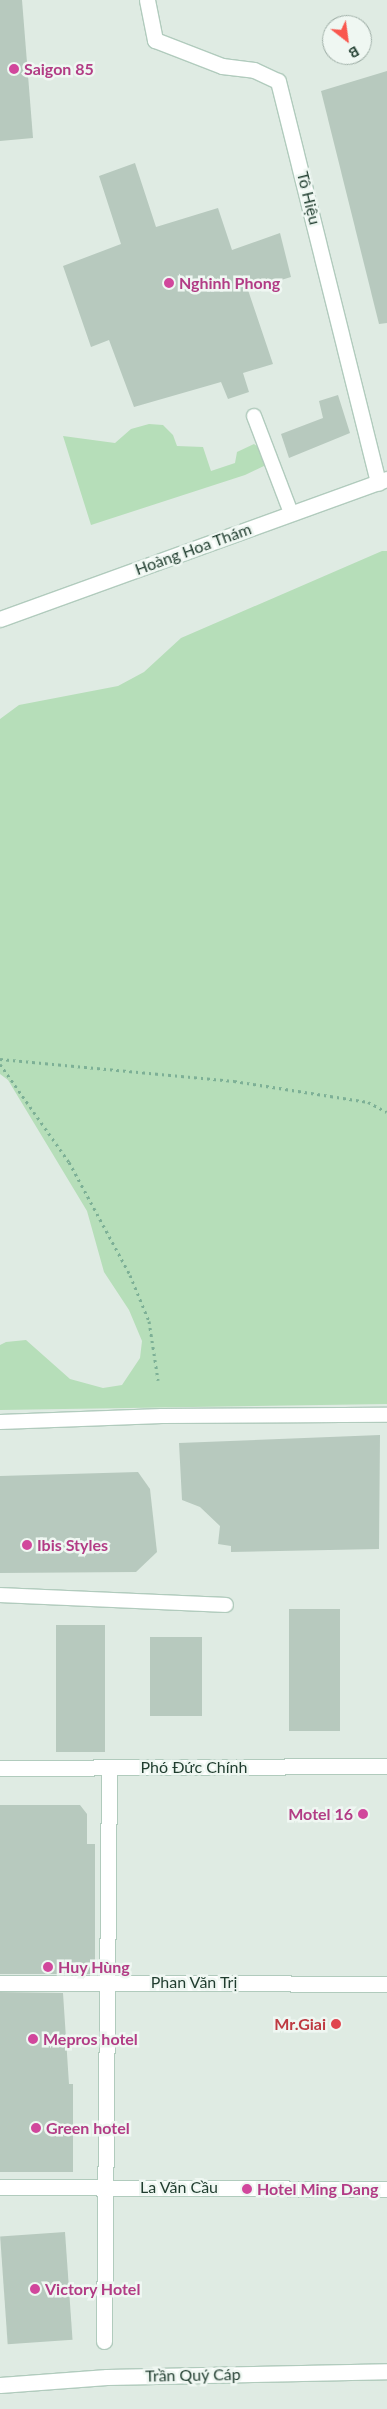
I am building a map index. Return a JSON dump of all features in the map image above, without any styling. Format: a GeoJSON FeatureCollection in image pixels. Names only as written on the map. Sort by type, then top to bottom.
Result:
{"type":"FeatureCollection","features":[{"type":"Feature","properties":{"kind":"street","name":"Tô Hiệu"},"geometry":{"type":"LineString","coordinates":[[147,0],[155,40],[222,66],[254,70],[278,81],[382,481]]}},
{"type":"Feature","properties":{"kind":"street","name":"Hoàng Hoa Thám"},"geometry":{"type":"LineString","coordinates":[[0,619],[382,481]]}},
{"type":"Feature","properties":{"kind":"street","name":"Phó Đức Chính"},"geometry":{"type":"LineString","coordinates":[[0,1768],[387,1766]]}},
{"type":"Feature","properties":{"kind":"street"},"geometry":{"type":"LineString","coordinates":[[104,2341],[109,1767]]}},
{"type":"Feature","properties":{"kind":"street","name":"Phan Văn Trị"},"geometry":{"type":"LineString","coordinates":[[0,1983],[387,1984]]}},
{"type":"Feature","properties":{"kind":"street","name":"La Văn Cầu"},"geometry":{"type":"LineString","coordinates":[[0,2187],[387,2189]]}},
{"type":"Feature","properties":{"kind":"street","name":"Trần Quý Cáp"},"geometry":{"type":"LineString","coordinates":[[0,2385],[107,2377],[387,2371]]}},
{"type":"Feature","properties":{"kind":"lane"},"geometry":{"type":"LineString","coordinates":[[254,416],[291,513]]}},
{"type":"Feature","properties":{"kind":"lane"},"geometry":{"type":"LineString","coordinates":[[0,1422],[162,1416],[387,1415]]}},
{"type":"Feature","properties":{"kind":"lane"},"geometry":{"type":"LineString","coordinates":[[0,1595],[226,1605]]}},
{"type":"Feature","properties":{"kind":"path"},"geometry":{"type":"LineString","coordinates":[[0,1059],[234,1082],[368,1102],[387,1112]]}},
{"type":"Feature","properties":{"kind":"path"},"geometry":{"type":"LineString","coordinates":[[0,1064],[69,1162],[130,1275],[149,1321],[158,1380]]}},
{"type":"Feature","properties":{"kind":"green space"},"geometry":{"type":"Polygon","coordinates":[[[149,424],[163,425],[173,435],[177,446],[203,447],[211,471],[235,463],[237,452],[254,444],[266,453],[266,465],[245,475],[91,525],[63,436],[115,443],[131,429],[149,424]]]}},
{"type":"Feature","properties":{"kind":"green space"},"geometry":{"type":"Polygon","coordinates":[[[382,551],[387,551],[387,1404],[0,1410],[0,1345],[6,1342],[26,1340],[70,1379],[103,1388],[122,1385],[140,1358],[142,1341],[129,1310],[104,1272],[87,1211],[8,1080],[0,1074],[0,719],[19,705],[118,686],[144,672],[181,638],[382,551]]]}},
{"type":"Feature","properties":{"kind":"building","name":"Saigon 85"},"geometry":{"type":"Polygon","coordinates":[[[0,0],[22,0],[33,138],[0,141],[0,0]]]}},
{"type":"Feature","properties":{"kind":"building"},"geometry":{"type":"Polygon","coordinates":[[[387,71],[387,323],[379,324],[321,91],[387,71]]]}},
{"type":"Feature","properties":{"kind":"building","name":"Nghinh Phong"},"geometry":{"type":"Polygon","coordinates":[[[135,163],[156,227],[218,208],[232,250],[280,233],[291,277],[248,290],[273,364],[243,373],[249,392],[228,399],[221,382],[134,407],[109,340],[91,347],[63,266],[121,244],[99,176],[135,163]]]}},
{"type":"Feature","properties":{"kind":"building"},"geometry":{"type":"Polygon","coordinates":[[[338,395],[350,433],[289,458],[281,434],[323,418],[319,401],[338,395]]]}},
{"type":"Feature","properties":{"kind":"building"},"geometry":{"type":"Polygon","coordinates":[[[380,1435],[379,1549],[231,1552],[231,1546],[218,1544],[220,1526],[200,1507],[182,1500],[179,1443],[380,1435]]]}},
{"type":"Feature","properties":{"kind":"building"},"geometry":{"type":"Polygon","coordinates":[[[138,1472],[150,1489],[157,1552],[136,1572],[0,1573],[0,1476],[138,1472]]]}},
{"type":"Feature","properties":{"kind":"building"},"geometry":{"type":"Polygon","coordinates":[[[289,1609],[340,1609],[340,1731],[289,1731],[289,1609]]]}},
{"type":"Feature","properties":{"kind":"building"},"geometry":{"type":"Polygon","coordinates":[[[56,1625],[105,1625],[105,1752],[56,1752],[56,1625]]]}},
{"type":"Feature","properties":{"kind":"building"},"geometry":{"type":"Polygon","coordinates":[[[150,1637],[202,1637],[202,1716],[150,1716],[150,1637]]]}},
{"type":"Feature","properties":{"kind":"building"},"geometry":{"type":"Polygon","coordinates":[[[0,1805],[80,1805],[87,1814],[87,1844],[95,1844],[95,1974],[0,1974],[0,1805]]]}},
{"type":"Feature","properties":{"kind":"building"},"geometry":{"type":"Polygon","coordinates":[[[0,1992],[63,1993],[69,2084],[73,2084],[73,2172],[0,2172],[0,1992]]]}},
{"type":"Feature","properties":{"kind":"building","name":"Victory Hotel"},"geometry":{"type":"Polygon","coordinates":[[[65,2232],[73,2340],[8,2344],[0,2237],[65,2232]]]}},
{"type":"Feature","properties":{"kind":"place","name":"Saigon 85"},"geometry":{"type":"Point","coordinates":[14,69]}},
{"type":"Feature","properties":{"kind":"place","name":"Nghinh Phong"},"geometry":{"type":"Point","coordinates":[169,283]}},
{"type":"Feature","properties":{"kind":"place","name":"Ibis Styles"},"geometry":{"type":"Point","coordinates":[27,1545]}},
{"type":"Feature","properties":{"kind":"place","name":"Motel 16"},"geometry":{"type":"Point","coordinates":[363,1814]}},
{"type":"Feature","properties":{"kind":"place","name":"Huy Hùng"},"geometry":{"type":"Point","coordinates":[48,1967]}},
{"type":"Feature","properties":{"kind":"place","name":"Mr.Giai"},"geometry":{"type":"Point","coordinates":[336,2024]}},
{"type":"Feature","properties":{"kind":"place","name":"Mepros hotel"},"geometry":{"type":"Point","coordinates":[33,2039]}},
{"type":"Feature","properties":{"kind":"place","name":"Green hotel"},"geometry":{"type":"Point","coordinates":[36,2128]}},
{"type":"Feature","properties":{"kind":"place","name":"Hotel Ming Dang"},"geometry":{"type":"Point","coordinates":[247,2189]}},
{"type":"Feature","properties":{"kind":"place","name":"Victory Hotel"},"geometry":{"type":"Point","coordinates":[35,2289]}}]}
